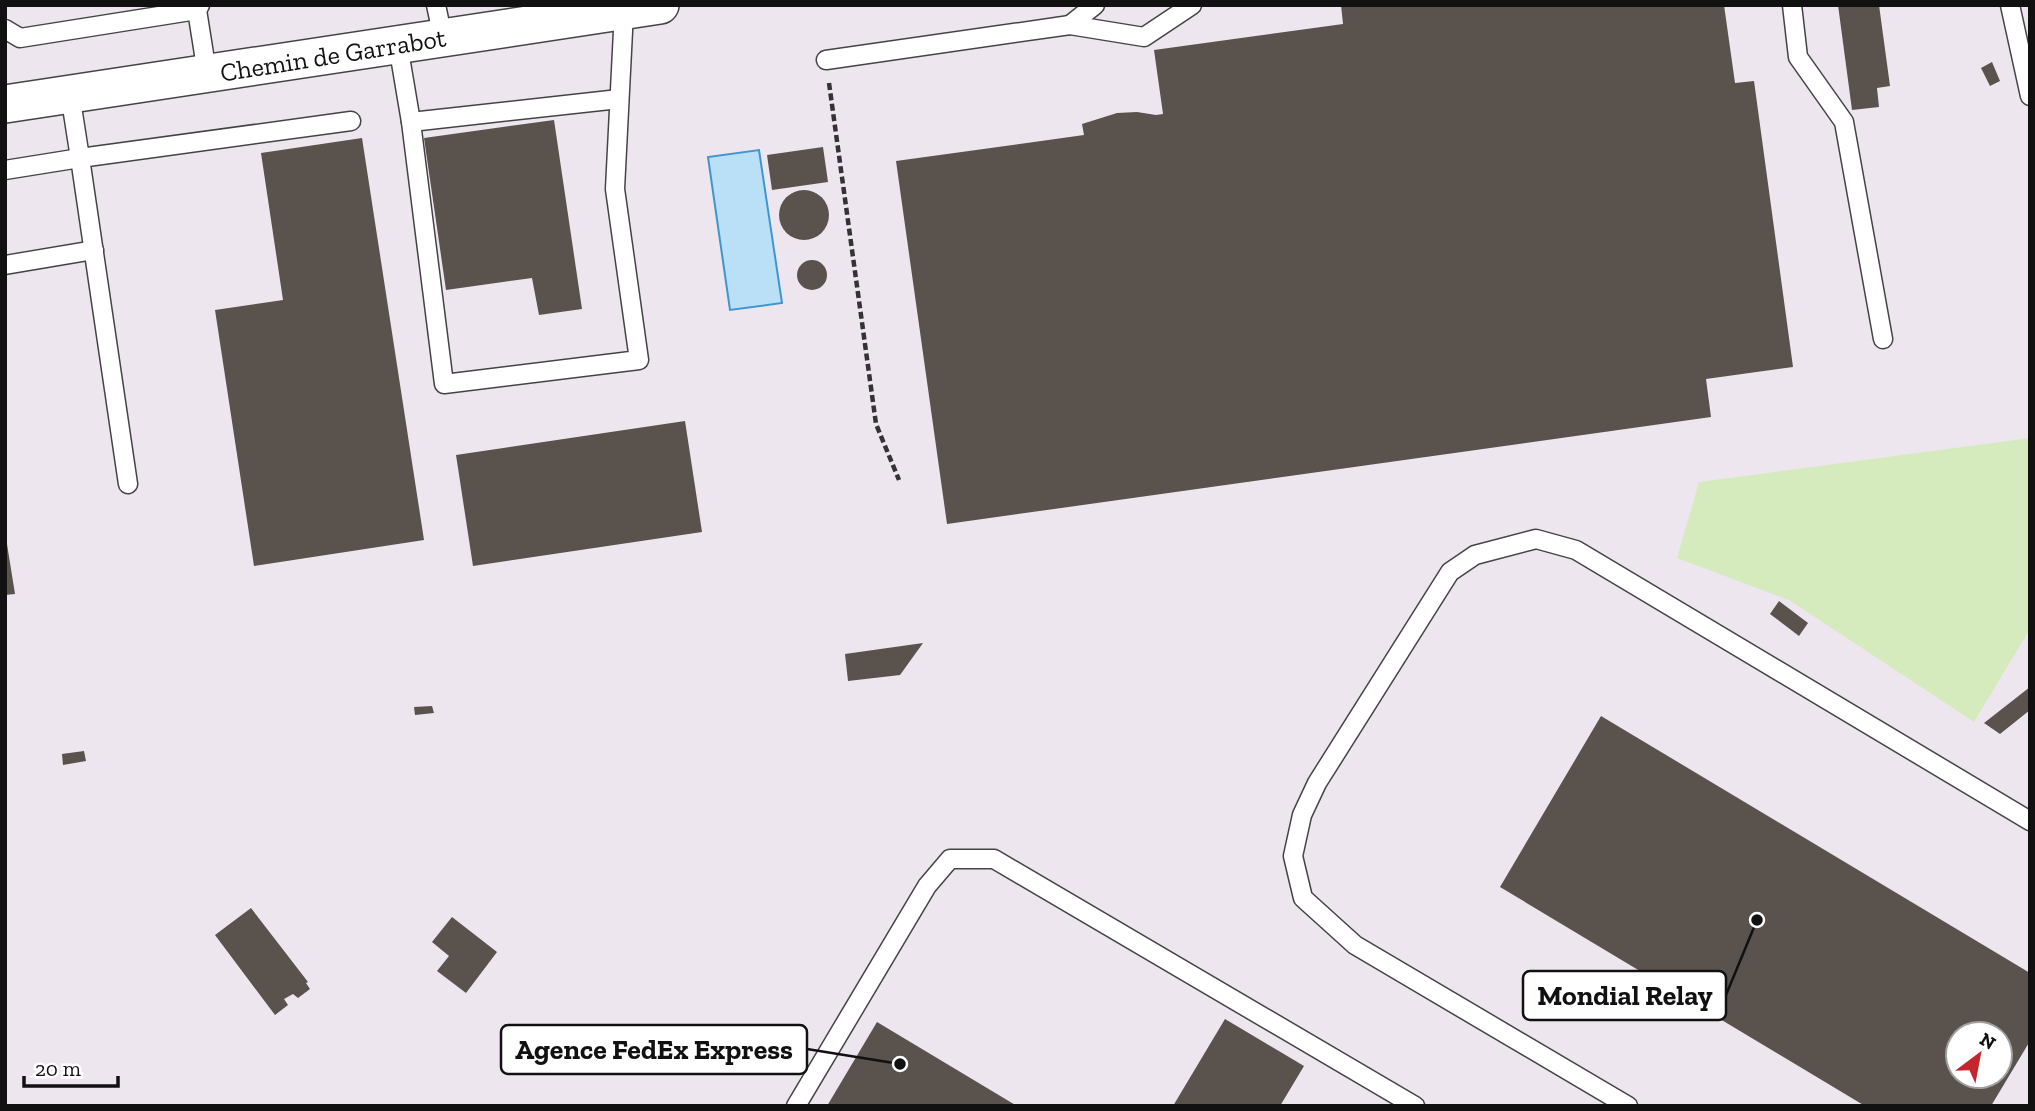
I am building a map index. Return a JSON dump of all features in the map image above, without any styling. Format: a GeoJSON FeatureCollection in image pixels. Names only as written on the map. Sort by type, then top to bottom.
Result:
{"type":"FeatureCollection","features":[{"type":"Feature","properties":{"kind":"street","name":"Chemin de Garrabot"},"geometry":{"type":"LineString","coordinates":[[5,104],[398,45],[439,22],[624,11],[660,5]]}},
{"type":"Feature","properties":{"kind":"lane"},"geometry":{"type":"LineString","coordinates":[[1070,25],[1095,5]]}},
{"type":"Feature","properties":{"kind":"lane"},"geometry":{"type":"LineString","coordinates":[[826,60],[1070,25],[1144,37],[1192,5]]}},
{"type":"Feature","properties":{"kind":"lane"},"geometry":{"type":"LineString","coordinates":[[1792,5],[1798,57],[1844,122],[1883,339]]}},
{"type":"Feature","properties":{"kind":"lane"},"geometry":{"type":"LineString","coordinates":[[2010,5],[2030,96]]}},
{"type":"Feature","properties":{"kind":"lane"},"geometry":{"type":"LineString","coordinates":[[5,29],[20,37],[198,8],[207,74]]}},
{"type":"Feature","properties":{"kind":"lane"},"geometry":{"type":"LineString","coordinates":[[398,45],[411,122],[444,384],[639,360],[615,189],[624,11]]}},
{"type":"Feature","properties":{"kind":"lane"},"geometry":{"type":"LineString","coordinates":[[70,94],[128,484]]}},
{"type":"Feature","properties":{"kind":"lane"},"geometry":{"type":"LineString","coordinates":[[411,122],[619,99]]}},
{"type":"Feature","properties":{"kind":"lane"},"geometry":{"type":"LineString","coordinates":[[5,170],[351,121]]}},
{"type":"Feature","properties":{"kind":"lane"},"geometry":{"type":"LineString","coordinates":[[5,265],[94,250]]}},
{"type":"Feature","properties":{"kind":"lane"},"geometry":{"type":"LineString","coordinates":[[1628,1106],[1355,945],[1303,898],[1293,856],[1302,815],[1317,783],[1450,572],[1475,555],[1536,539],[1576,550],[2030,821]]}},
{"type":"Feature","properties":{"kind":"lane"},"geometry":{"type":"LineString","coordinates":[[796,1106],[927,886],[950,859],[994,859],[1415,1106]]}},
{"type":"Feature","properties":{"kind":"path"},"geometry":{"type":"LineString","coordinates":[[826,60],[876,424],[899,480]]}},
{"type":"Feature","properties":{"kind":"shaded area"},"geometry":{"type":"Polygon","coordinates":[[[5,5],[2030,5],[2030,1106],[5,1106],[5,5]]]}},
{"type":"Feature","properties":{"kind":"green space"},"geometry":{"type":"Polygon","coordinates":[[[2030,438],[2030,629],[1974,722],[1789,600],[1677,558],[1699,482],[2030,438]]]}},
{"type":"Feature","properties":{"kind":"water"},"geometry":{"type":"Polygon","coordinates":[[[759,150],[782,303],[730,310],[708,157],[759,150]]]}},
{"type":"Feature","properties":{"kind":"building"},"geometry":{"type":"Polygon","coordinates":[[[1341,5],[1724,5],[1735,83],[1754,81],[1793,367],[1706,379],[1711,417],[947,524],[896,161],[1084,135],[1082,124],[1117,113],[1163,114],[1154,50],[1343,24],[1341,5]]]}},
{"type":"Feature","properties":{"kind":"building"},"geometry":{"type":"Polygon","coordinates":[[[1838,5],[1879,5],[1890,86],[1877,88],[1879,107],[1852,110],[1838,5]]]}},
{"type":"Feature","properties":{"kind":"building"},"geometry":{"type":"Polygon","coordinates":[[[1992,62],[2000,81],[1990,86],[1981,68],[1992,62]]]}},
{"type":"Feature","properties":{"kind":"building"},"geometry":{"type":"Polygon","coordinates":[[[554,120],[582,309],[539,315],[532,278],[446,290],[424,138],[554,120]]]}},
{"type":"Feature","properties":{"kind":"building"},"geometry":{"type":"Polygon","coordinates":[[[362,138],[424,540],[254,566],[215,310],[283,300],[261,153],[362,138]]]}},
{"type":"Feature","properties":{"kind":"building"},"geometry":{"type":"Polygon","coordinates":[[[823,147],[828,182],[772,190],[767,155],[823,147]]]}},
{"type":"Feature","properties":{"kind":"building"},"geometry":{"type":"Polygon","coordinates":[[[804,190],[822,197],[829,215],[822,233],[804,240],[786,233],[779,215],[786,197],[804,190]]]}},
{"type":"Feature","properties":{"kind":"building"},"geometry":{"type":"Polygon","coordinates":[[[812,260],[818,261],[826,269],[826,281],[818,289],[812,290],[806,289],[798,281],[797,275],[798,269],[806,261],[812,260]]]}},
{"type":"Feature","properties":{"kind":"building"},"geometry":{"type":"Polygon","coordinates":[[[685,421],[702,532],[473,566],[456,455],[685,421]]]}},
{"type":"Feature","properties":{"kind":"building"},"geometry":{"type":"Polygon","coordinates":[[[5,544],[15,594],[5,595],[5,544]]]}},
{"type":"Feature","properties":{"kind":"building"},"geometry":{"type":"Polygon","coordinates":[[[1779,601],[1808,623],[1799,636],[1770,614],[1779,601]]]}},
{"type":"Feature","properties":{"kind":"building"},"geometry":{"type":"Polygon","coordinates":[[[923,643],[900,675],[848,681],[845,654],[923,643]]]}},
{"type":"Feature","properties":{"kind":"building"},"geometry":{"type":"Polygon","coordinates":[[[2030,687],[2030,710],[2000,734],[1984,723],[2030,687]]]}},
{"type":"Feature","properties":{"kind":"building"},"geometry":{"type":"Polygon","coordinates":[[[432,706],[434,713],[415,715],[414,707],[432,706]]]}},
{"type":"Feature","properties":{"kind":"building"},"geometry":{"type":"Polygon","coordinates":[[[1601,716],[2030,973],[2030,1041],[2014,1068],[2014,1020],[1944,1020],[1944,1090],[2001,1090],[1991,1106],[1865,1106],[1500,887],[1601,716]]]}},
{"type":"Feature","properties":{"kind":"building"},"geometry":{"type":"Polygon","coordinates":[[[84,751],[86,761],[63,765],[62,754],[84,751]]]}},
{"type":"Feature","properties":{"kind":"building"},"geometry":{"type":"Polygon","coordinates":[[[251,908],[308,982],[306,983],[310,989],[298,998],[293,994],[284,999],[288,1005],[275,1015],[215,935],[251,908]]]}},
{"type":"Feature","properties":{"kind":"building"},"geometry":{"type":"Polygon","coordinates":[[[452,917],[497,952],[466,993],[437,971],[449,956],[432,942],[452,917]]]}},
{"type":"Feature","properties":{"kind":"building"},"geometry":{"type":"Polygon","coordinates":[[[1225,1019],[1304,1066],[1280,1106],[1173,1106],[1225,1019]]]}},
{"type":"Feature","properties":{"kind":"building"},"geometry":{"type":"Polygon","coordinates":[[[877,1022],[1017,1106],[827,1106],[877,1022]]]}},
{"type":"Feature","properties":{"kind":"place","name":"Mondial Relay"},"geometry":{"type":"Point","coordinates":[1757,920]}},
{"type":"Feature","properties":{"kind":"place","name":"Agence FedEx Express"},"geometry":{"type":"Point","coordinates":[900,1064]}}]}
